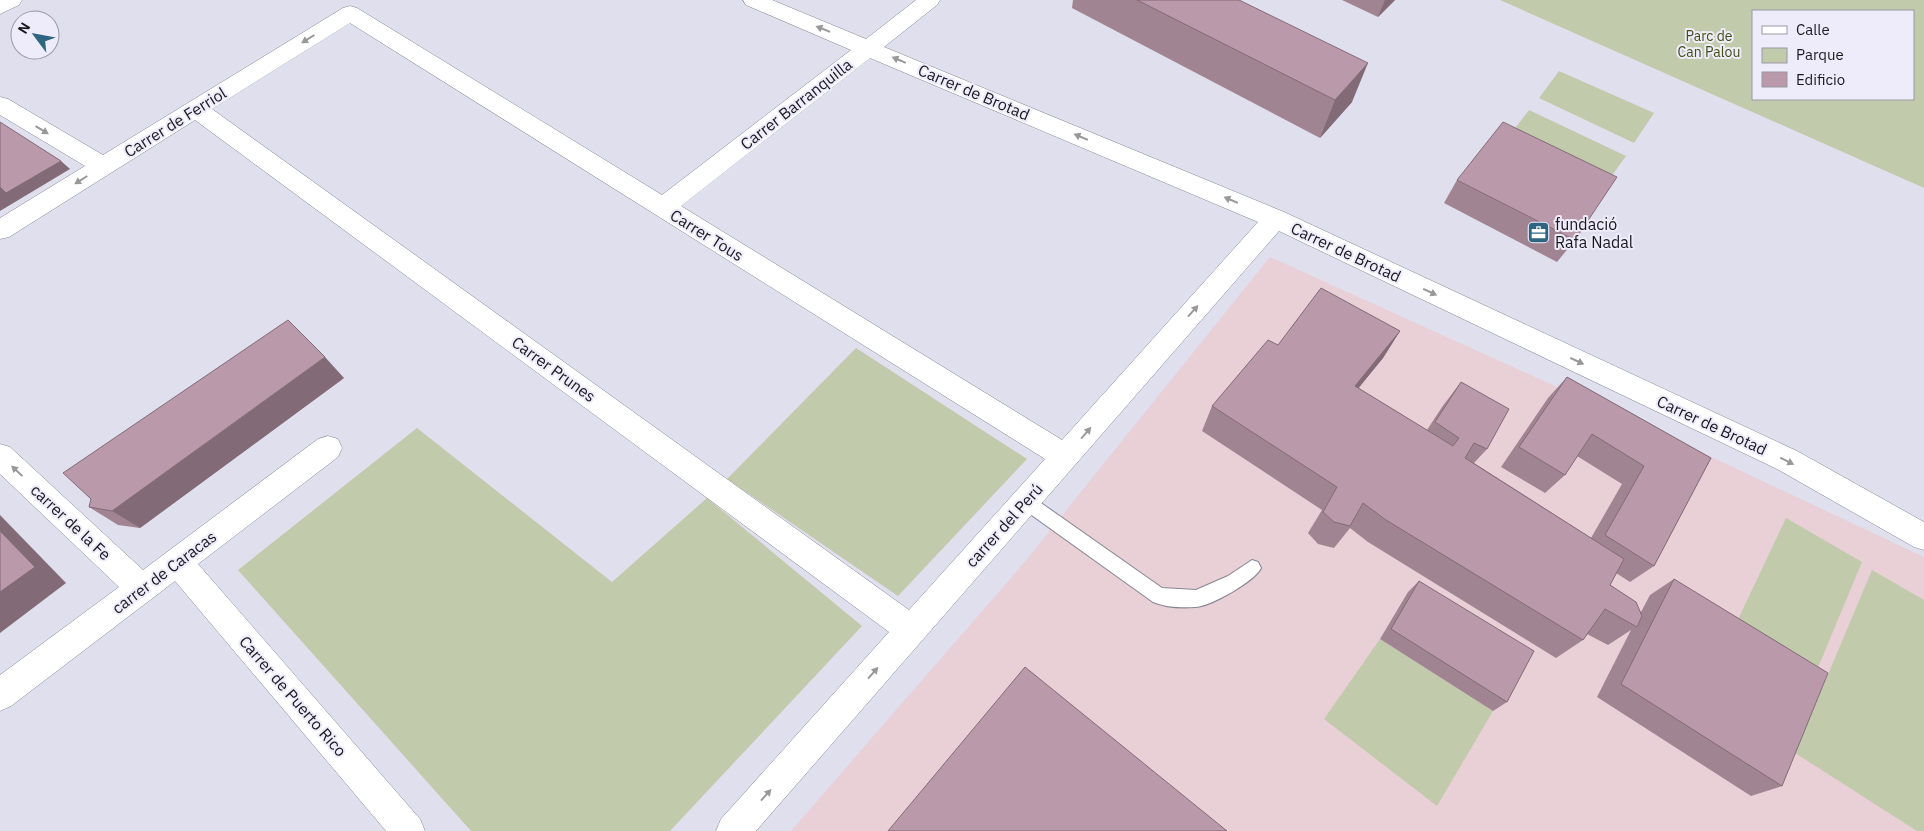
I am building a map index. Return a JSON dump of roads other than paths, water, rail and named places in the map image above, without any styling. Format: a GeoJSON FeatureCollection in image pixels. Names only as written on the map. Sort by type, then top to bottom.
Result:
{"type":"FeatureCollection","features":[{"type":"Feature","properties":{"kind":"street"},"geometry":{"type":"LineString","coordinates":[[0,7],[12,0]]}},
{"type":"Feature","properties":{"kind":"street","name":"Carrer de Brotad"},"geometry":{"type":"LineString","coordinates":[[753,0],[1276,219],[1787,460],[1924,537]]}},
{"type":"Feature","properties":{"kind":"street","name":"Carrer Barranquilla"},"geometry":{"type":"LineString","coordinates":[[662,207],[930,0]]}},
{"type":"Feature","properties":{"kind":"street","name":"Carrer de Ferriol"},"geometry":{"type":"LineString","coordinates":[[0,230],[350,13]]}},
{"type":"Feature","properties":{"kind":"street","name":"Carrer Tous"},"geometry":{"type":"LineString","coordinates":[[350,13],[1065,457]]}},
{"type":"Feature","properties":{"kind":"street"},"geometry":{"type":"LineString","coordinates":[[0,105],[103,166]]}},
{"type":"Feature","properties":{"kind":"street","name":"Carrer Prunes"},"geometry":{"type":"LineString","coordinates":[[196,109],[912,630]]}},
{"type":"Feature","properties":{"kind":"street","name":"carrer del Perú"},"geometry":{"type":"LineString","coordinates":[[733,831],[1276,219]]}},
{"type":"Feature","properties":{"kind":"street","name":"carrer de Caracas"},"geometry":{"type":"LineString","coordinates":[[0,696],[328,448]]}},
{"type":"Feature","properties":{"kind":"street","name":"carrer de la Fe"},"geometry":{"type":"LineString","coordinates":[[0,456],[142,589]]}},
{"type":"Feature","properties":{"kind":"street","name":"Carrer de Puerto Rico"},"geometry":{"type":"LineString","coordinates":[[177,562],[408,831]]}},
{"type":"Feature","properties":{"kind":"lane"},"geometry":{"type":"LineString","coordinates":[[1025,501],[1159,596],[1197,600],[1234,582],[1252,568]]}},
{"type":"Feature","properties":{"kind":"place","name":"fundació Rafa Nadal"},"geometry":{"type":"Point","coordinates":[1539,233]}},
{"type":"Feature","properties":{"kind":"park label","name":"Parc de Can Palou"},"geometry":{"type":"Point","coordinates":[1709,44]}}]}
